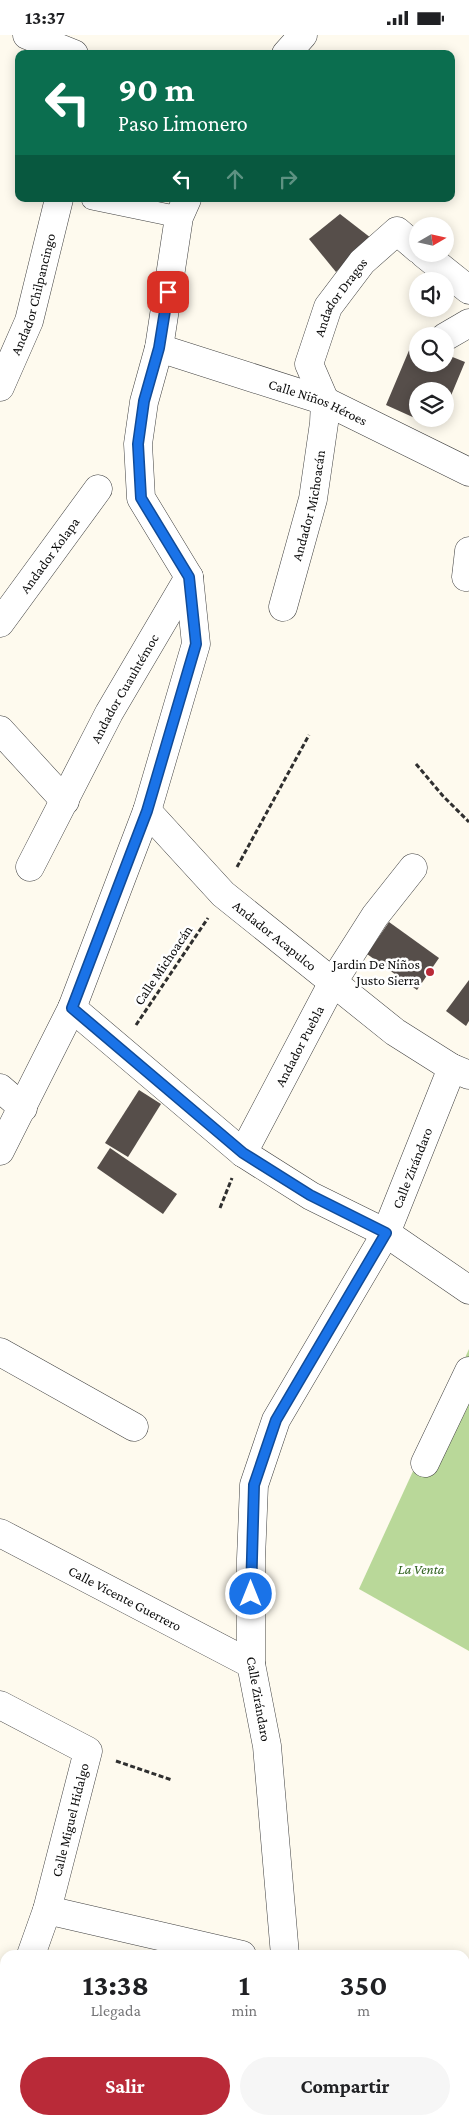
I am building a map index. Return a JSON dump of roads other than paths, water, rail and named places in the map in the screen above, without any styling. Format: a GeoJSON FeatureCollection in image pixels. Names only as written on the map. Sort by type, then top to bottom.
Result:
{"type":"FeatureCollection","features":[{"type":"Feature","properties":{"kind":"street"},"geometry":{"type":"LineString","coordinates":[[27,35],[64,50]]}},
{"type":"Feature","properties":{"kind":"street"},"geometry":{"type":"LineString","coordinates":[[290,50],[303,35]]}},
{"type":"Feature","properties":{"kind":"street","name":"Andador Chilpancingo"},"geometry":{"type":"LineString","coordinates":[[0,387],[29,321],[58,202]]}},
{"type":"Feature","properties":{"kind":"street"},"geometry":{"type":"LineString","coordinates":[[0,1151],[72,1008],[147,811],[196,644],[189,577],[141,498],[138,444],[144,401],[159,348],[183,208],[122,202]]}},
{"type":"Feature","properties":{"kind":"street","name":"Andador Dragos"},"geometry":{"type":"LineString","coordinates":[[325,401],[309,364],[328,307],[362,262],[397,231],[409,241]]}},
{"type":"Feature","properties":{"kind":"street"},"geometry":{"type":"LineString","coordinates":[[435,263],[469,290]]}},
{"type":"Feature","properties":{"kind":"street"},"geometry":{"type":"LineString","coordinates":[[454,332],[469,323]]}},
{"type":"Feature","properties":{"kind":"street","name":"Calle Niños Héroes"},"geometry":{"type":"LineString","coordinates":[[159,348],[325,401],[469,472]]}},
{"type":"Feature","properties":{"kind":"street","name":"Andador Michoacán"},"geometry":{"type":"LineString","coordinates":[[283,607],[313,499],[324,423],[325,401]]}},
{"type":"Feature","properties":{"kind":"street","name":"Andador Xolapa"},"geometry":{"type":"LineString","coordinates":[[0,623],[98,489]]}},
{"type":"Feature","properties":{"kind":"street","name":"Andador Cuauhtémoc"},"geometry":{"type":"LineString","coordinates":[[30,867],[109,713],[189,577]]}},
{"type":"Feature","properties":{"kind":"street"},"geometry":{"type":"LineString","coordinates":[[0,731],[65,801]]}},
{"type":"Feature","properties":{"kind":"street","name":"Andador Acapulco"},"geometry":{"type":"LineString","coordinates":[[147,811],[222,893],[395,1032],[460,1071]]}},
{"type":"Feature","properties":{"kind":"street","name":"Andador Puebla"},"geometry":{"type":"LineString","coordinates":[[243,1153],[334,982],[375,915],[413,868]]}},
{"type":"Feature","properties":{"kind":"street"},"geometry":{"type":"LineString","coordinates":[[72,1008],[243,1153],[310,1195],[386,1233],[469,1290]]}},
{"type":"Feature","properties":{"kind":"street","name":"Calle Zirándaro"},"geometry":{"type":"LineString","coordinates":[[285,1950],[267,1746],[251,1664],[250,1559],[254,1485],[276,1420],[386,1233],[460,1071]]}},
{"type":"Feature","properties":{"kind":"street"},"geometry":{"type":"LineString","coordinates":[[0,1088],[23,1108]]}},
{"type":"Feature","properties":{"kind":"street"},"geometry":{"type":"LineString","coordinates":[[0,1352],[134,1427]]}},
{"type":"Feature","properties":{"kind":"street"},"geometry":{"type":"LineString","coordinates":[[425,1463],[469,1371]]}},
{"type":"Feature","properties":{"kind":"street","name":"Calle Vicente Guerrero"},"geometry":{"type":"LineString","coordinates":[[0,1533],[251,1664]]}},
{"type":"Feature","properties":{"kind":"street","name":"Calle Miguel Hidalgo"},"geometry":{"type":"LineString","coordinates":[[0,1705],[88,1751],[48,1910],[34,1950]]}},
{"type":"Feature","properties":{"kind":"street"},"geometry":{"type":"LineString","coordinates":[[48,1910],[220,1950]]}},
{"type":"Feature","properties":{"kind":"place","name":"Jardin De Niños Justo Sierra"},"geometry":{"type":"Point","coordinates":[430,972]}},
{"type":"Feature","properties":{"kind":"park label","name":"La Venta"},"geometry":{"type":"Point","coordinates":[421,1569]}}]}
